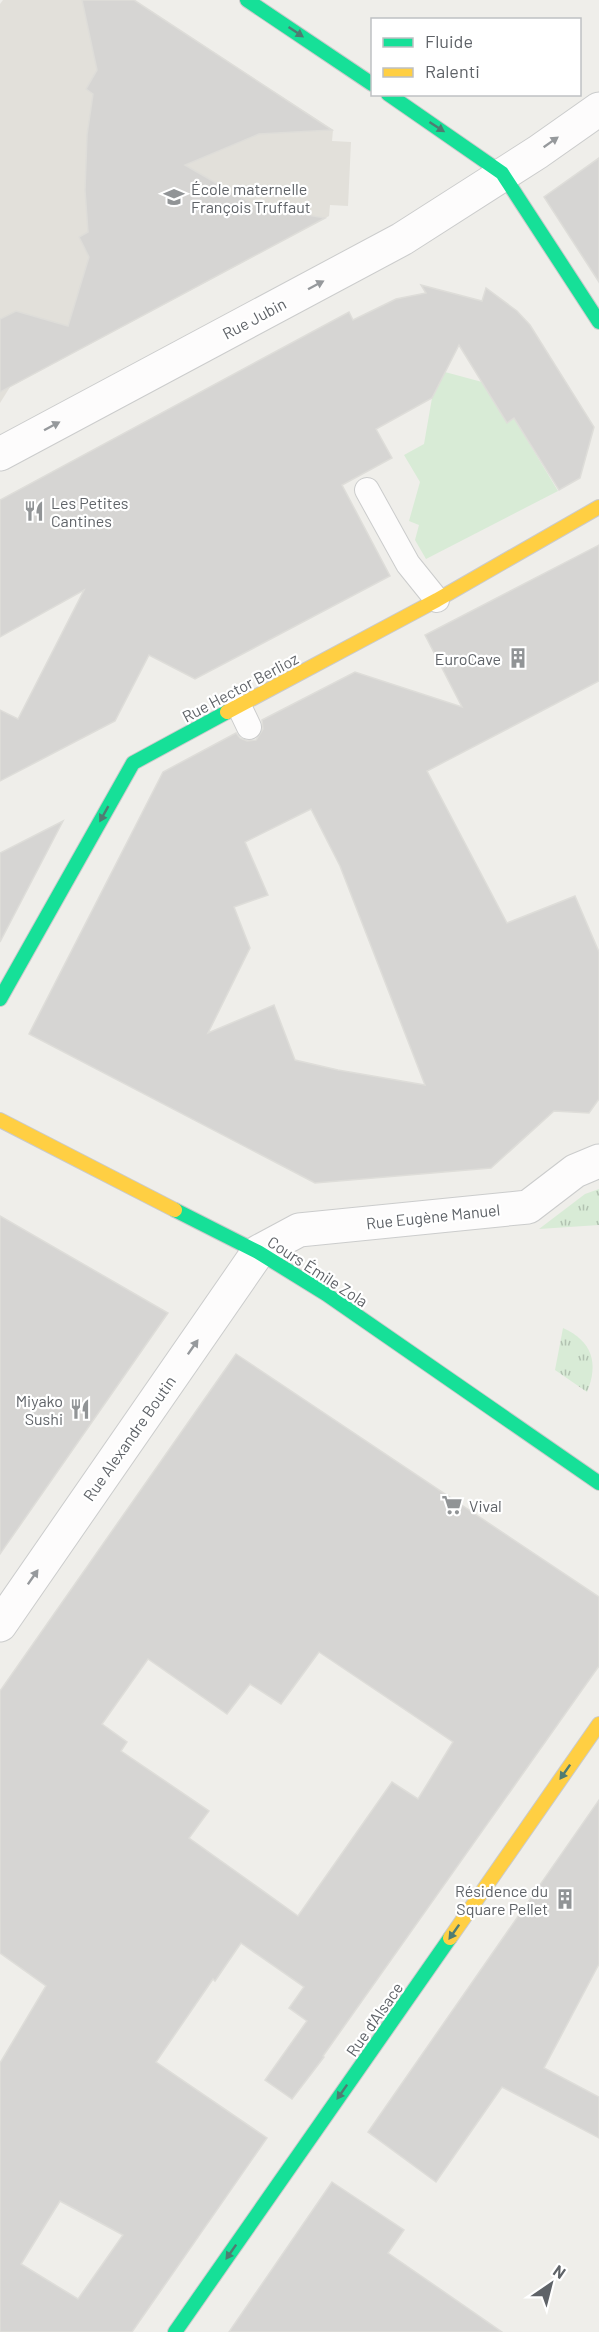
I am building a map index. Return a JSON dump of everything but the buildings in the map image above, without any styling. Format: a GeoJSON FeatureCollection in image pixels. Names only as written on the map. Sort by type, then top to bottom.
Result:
{"type":"FeatureCollection","features":[{"type":"Feature","properties":{"kind":"street"},"geometry":{"type":"LineString","coordinates":[[247,0],[371,83]]}},
{"type":"Feature","properties":{"kind":"street"},"geometry":{"type":"LineString","coordinates":[[391,96],[502,173],[599,322]]}},
{"type":"Feature","properties":{"kind":"street","name":"Rue Jubin"},"geometry":{"type":"LineString","coordinates":[[0,454],[402,239],[599,110]]}},
{"type":"Feature","properties":{"kind":"street","name":"Rue Hector Berlioz"},"geometry":{"type":"LineString","coordinates":[[0,999],[133,763],[244,716],[437,600],[599,507]]}},
{"type":"Feature","properties":{"kind":"street","name":"Cours Émile Zola"},"geometry":{"type":"LineString","coordinates":[[0,1120],[258,1252],[326,1294],[599,1483]]}},
{"type":"Feature","properties":{"kind":"street","name":"Rue Eugène Manuel"},"geometry":{"type":"LineString","coordinates":[[258,1252],[299,1230],[528,1207],[575,1171],[599,1161]]}},
{"type":"Feature","properties":{"kind":"street","name":"Rue Alexandre Boutin"},"geometry":{"type":"LineString","coordinates":[[0,1624],[258,1252]]}},
{"type":"Feature","properties":{"kind":"street","name":"Rue d'Alsace"},"geometry":{"type":"LineString","coordinates":[[175,2332],[599,1724]]}},
{"type":"Feature","properties":{"kind":"lane"},"geometry":{"type":"LineString","coordinates":[[367,490],[408,564],[437,600]]}},
{"type":"Feature","properties":{"kind":"shaded area","name":"École maternelle François Truffaut"},"geometry":{"type":"Polygon","coordinates":[[[3,0],[134,0],[333,130],[332,141],[351,142],[348,206],[330,205],[329,216],[10,387],[0,403],[0,4],[3,0]]]}},
{"type":"Feature","properties":{"kind":"green space"},"geometry":{"type":"Polygon","coordinates":[[[445,372],[482,382],[507,422],[514,418],[558,491],[426,559],[415,540],[419,525],[409,521],[420,482],[404,455],[424,444],[432,398],[445,372]]]}},
{"type":"Feature","properties":{"kind":"green space"},"geometry":{"type":"Polygon","coordinates":[[[599,1189],[599,1225],[539,1229],[585,1194],[599,1189]]]}},
{"type":"Feature","properties":{"kind":"green space"},"geometry":{"type":"Polygon","coordinates":[[[563,1328],[581,1339],[590,1354],[592,1372],[587,1392],[555,1370],[563,1328]]]}},
{"type":"Feature","properties":{"kind":"traffic: fast"},"geometry":{"type":"LineString","coordinates":[[247,0],[371,83]]}},
{"type":"Feature","properties":{"kind":"traffic: fast"},"geometry":{"type":"LineString","coordinates":[[391,96],[502,173],[599,322]]}},
{"type":"Feature","properties":{"kind":"traffic: fast"},"geometry":{"type":"LineString","coordinates":[[0,999],[133,763],[227,712]]}},
{"type":"Feature","properties":{"kind":"traffic: fast"},"geometry":{"type":"LineString","coordinates":[[175,1210],[258,1252],[326,1294],[599,1483]]}},
{"type":"Feature","properties":{"kind":"traffic: fast"},"geometry":{"type":"LineString","coordinates":[[175,2332],[450,1938]]}},
{"type":"Feature","properties":{"kind":"traffic: slow"},"geometry":{"type":"LineString","coordinates":[[227,712],[437,600],[599,507]]}},
{"type":"Feature","properties":{"kind":"traffic: slow"},"geometry":{"type":"LineString","coordinates":[[0,1120],[175,1210]]}},
{"type":"Feature","properties":{"kind":"traffic: slow"},"geometry":{"type":"LineString","coordinates":[[450,1938],[599,1724]]}},
{"type":"Feature","properties":{"kind":"place","name":"École maternelle François Truffaut"},"geometry":{"type":"Point","coordinates":[174,197]}},
{"type":"Feature","properties":{"kind":"place","name":"Les Petites Cantines"},"geometry":{"type":"Point","coordinates":[34,511]}},
{"type":"Feature","properties":{"kind":"place","name":"EuroCave"},"geometry":{"type":"Point","coordinates":[518,658]}},
{"type":"Feature","properties":{"kind":"place","name":"Miyako Sushi"},"geometry":{"type":"Point","coordinates":[80,1409]}},
{"type":"Feature","properties":{"kind":"place","name":"Vival"},"geometry":{"type":"Point","coordinates":[452,1505]}},
{"type":"Feature","properties":{"kind":"place","name":"Résidence du Square Pellet"},"geometry":{"type":"Point","coordinates":[565,1899]}}]}
